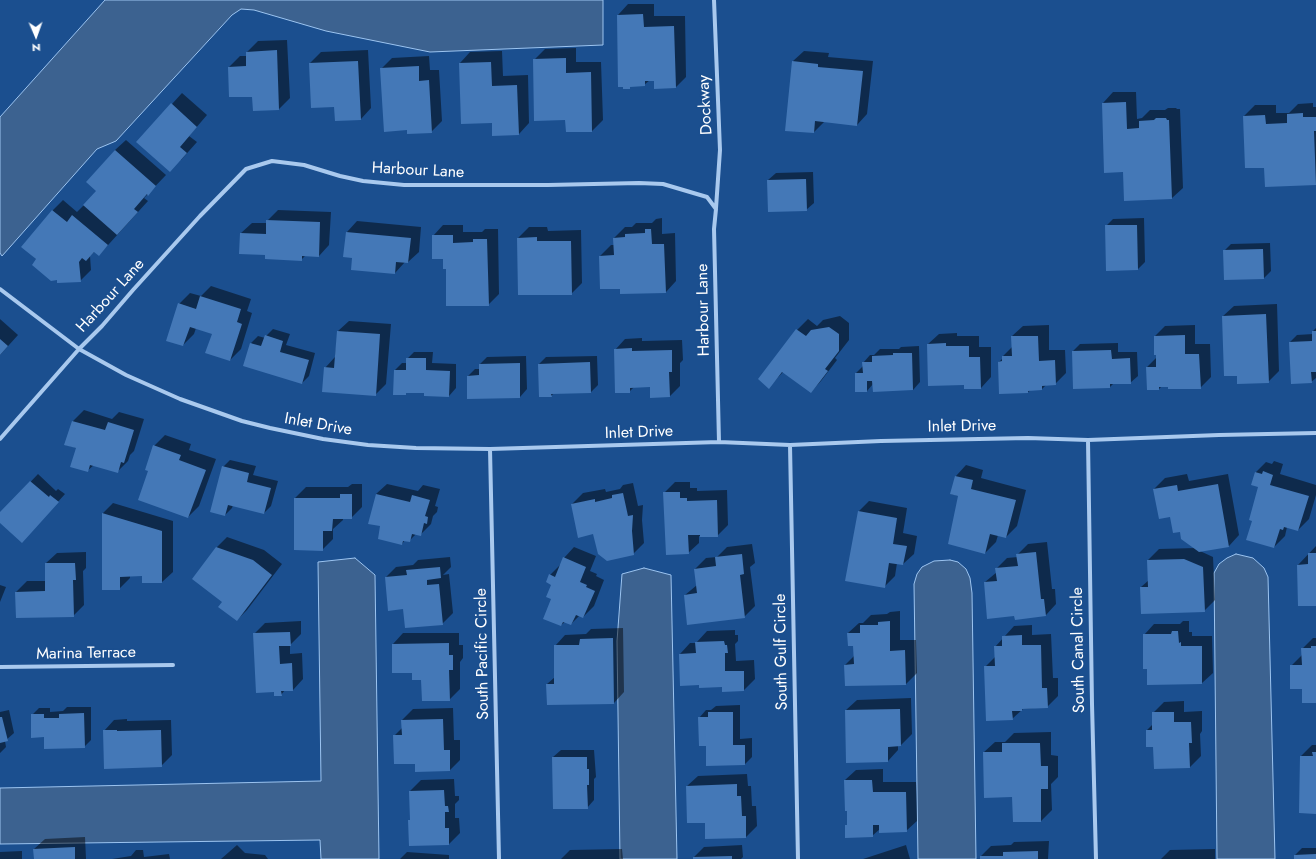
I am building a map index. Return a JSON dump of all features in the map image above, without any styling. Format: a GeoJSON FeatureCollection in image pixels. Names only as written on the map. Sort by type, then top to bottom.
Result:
{"type":"FeatureCollection","features":[{"type":"Feature","properties":{"kind":"street","name":"Dockway"},"geometry":{"type":"LineString","coordinates":[[714,0],[720,150],[716,209]]}},
{"type":"Feature","properties":{"kind":"street","name":"Harbour Lane"},"geometry":{"type":"LineString","coordinates":[[0,439],[79,349],[102,326],[200,216],[246,169],[272,161],[304,165],[363,181],[404,185],[435,186],[639,183],[663,184],[707,197],[716,209],[714,229],[719,442]]}},
{"type":"Feature","properties":{"kind":"street","name":"Inlet Drive"},"geometry":{"type":"LineString","coordinates":[[0,289],[79,349],[126,375],[180,399],[242,421],[270,428],[323,439],[368,445],[416,448],[490,449],[719,442],[790,445],[881,441],[1020,438],[1088,440],[1316,433]]}},
{"type":"Feature","properties":{"kind":"street","name":"South Canal Circle"},"geometry":{"type":"LineString","coordinates":[[1088,440],[1096,859]]}},
{"type":"Feature","properties":{"kind":"street","name":"South Gulf Circle"},"geometry":{"type":"LineString","coordinates":[[790,445],[798,859]]}},
{"type":"Feature","properties":{"kind":"street","name":"South Pacific Circle"},"geometry":{"type":"LineString","coordinates":[[490,449],[499,859]]}},
{"type":"Feature","properties":{"kind":"street","name":"Marina Terrace"},"geometry":{"type":"LineString","coordinates":[[0,667],[173,665]]}},
{"type":"Feature","properties":{"kind":"water"},"geometry":{"type":"Polygon","coordinates":[[[105,0],[603,0],[603,45],[430,52],[326,31],[254,10],[241,9],[232,15],[116,141],[97,149],[2,256],[0,253],[0,117],[105,0]]]}},
{"type":"Feature","properties":{"kind":"water"},"geometry":{"type":"Polygon","coordinates":[[[1236,554],[1253,558],[1264,568],[1268,577],[1275,859],[1217,859],[1214,573],[1219,564],[1236,554]]]}},
{"type":"Feature","properties":{"kind":"water"},"geometry":{"type":"Polygon","coordinates":[[[355,558],[375,575],[379,859],[321,859],[320,840],[0,844],[0,788],[321,781],[318,562],[355,558]]]}},
{"type":"Feature","properties":{"kind":"water"},"geometry":{"type":"Polygon","coordinates":[[[950,560],[958,562],[966,569],[970,578],[972,593],[976,859],[918,859],[914,584],[917,574],[922,567],[934,561],[950,560]]]}},
{"type":"Feature","properties":{"kind":"water"},"geometry":{"type":"Polygon","coordinates":[[[644,568],[671,575],[677,859],[620,859],[617,641],[622,574],[644,568]]]}},
{"type":"Feature","properties":{"kind":"building"},"geometry":{"type":"Polygon","coordinates":[[[643,14],[644,27],[674,26],[676,88],[654,89],[654,81],[645,81],[645,86],[630,87],[630,89],[618,87],[617,15],[643,14]]]}},
{"type":"Feature","properties":{"kind":"building"},"geometry":{"type":"Polygon","coordinates":[[[277,50],[279,110],[253,111],[252,97],[229,97],[228,67],[246,66],[246,52],[277,50]]]}},
{"type":"Feature","properties":{"kind":"building"},"geometry":{"type":"Polygon","coordinates":[[[566,58],[566,73],[591,72],[592,132],[566,132],[565,120],[534,121],[533,59],[566,58]]]}},
{"type":"Feature","properties":{"kind":"building"},"geometry":{"type":"Polygon","coordinates":[[[358,61],[361,120],[335,121],[334,107],[311,108],[309,63],[358,61]]]}},
{"type":"Feature","properties":{"kind":"building"},"geometry":{"type":"Polygon","coordinates":[[[792,61],[818,64],[818,67],[863,71],[857,126],[815,121],[814,133],[785,131],[792,61]]]}},
{"type":"Feature","properties":{"kind":"building"},"geometry":{"type":"Polygon","coordinates":[[[491,62],[492,86],[517,85],[519,135],[492,136],[492,123],[461,124],[459,63],[491,62]]]}},
{"type":"Feature","properties":{"kind":"building"},"geometry":{"type":"Polygon","coordinates":[[[419,66],[419,81],[429,80],[432,133],[407,134],[407,130],[384,132],[380,68],[419,66]]]}},
{"type":"Feature","properties":{"kind":"building"},"geometry":{"type":"Polygon","coordinates":[[[1126,102],[1127,129],[1139,128],[1139,121],[1154,120],[1156,118],[1166,118],[1169,120],[1172,199],[1124,201],[1123,172],[1104,173],[1102,103],[1126,102]]]}},
{"type":"Feature","properties":{"kind":"building"},"geometry":{"type":"Polygon","coordinates":[[[171,103],[197,127],[180,147],[187,153],[170,172],[136,142],[171,103]]]}},
{"type":"Feature","properties":{"kind":"building"},"geometry":{"type":"Polygon","coordinates":[[[1303,113],[1303,117],[1316,117],[1316,131],[1314,131],[1316,185],[1265,187],[1264,168],[1245,168],[1243,116],[1265,115],[1266,124],[1287,123],[1287,114],[1303,113]]]}},
{"type":"Feature","properties":{"kind":"building"},"geometry":{"type":"Polygon","coordinates":[[[115,150],[156,186],[134,209],[138,212],[117,235],[83,205],[96,191],[86,182],[115,150]]]}},
{"type":"Feature","properties":{"kind":"building"},"geometry":{"type":"Polygon","coordinates":[[[806,179],[807,211],[768,212],[767,180],[806,179]]]}},
{"type":"Feature","properties":{"kind":"building"},"geometry":{"type":"Polygon","coordinates":[[[52,210],[67,222],[72,215],[108,245],[99,256],[94,252],[86,261],[82,258],[79,262],[81,282],[57,283],[57,280],[51,281],[32,265],[36,259],[21,247],[52,210]]]}},
{"type":"Feature","properties":{"kind":"building"},"geometry":{"type":"Polygon","coordinates":[[[266,220],[320,222],[319,257],[302,256],[302,261],[265,259],[265,255],[239,254],[240,233],[266,234],[266,220]]]}},
{"type":"Feature","properties":{"kind":"building"},"geometry":{"type":"Polygon","coordinates":[[[1105,225],[1137,225],[1138,270],[1106,271],[1105,225]]]}},
{"type":"Feature","properties":{"kind":"building"},"geometry":{"type":"Polygon","coordinates":[[[645,229],[651,229],[652,244],[664,244],[666,293],[620,294],[620,289],[600,289],[599,256],[614,255],[613,238],[625,237],[625,234],[645,233],[645,229]]]}},
{"type":"Feature","properties":{"kind":"building"},"geometry":{"type":"Polygon","coordinates":[[[346,232],[411,238],[408,263],[396,262],[395,274],[351,270],[352,258],[343,257],[346,232]]]}},
{"type":"Feature","properties":{"kind":"building"},"geometry":{"type":"Polygon","coordinates":[[[432,235],[453,235],[453,243],[473,242],[473,239],[487,239],[489,306],[446,306],[446,269],[443,269],[443,259],[432,259],[432,235]]]}},
{"type":"Feature","properties":{"kind":"building"},"geometry":{"type":"Polygon","coordinates":[[[537,237],[537,241],[571,241],[572,295],[518,295],[517,238],[537,237]]]}},
{"type":"Feature","properties":{"kind":"building"},"geometry":{"type":"Polygon","coordinates":[[[1263,249],[1264,279],[1224,280],[1223,250],[1263,249]]]}},
{"type":"Feature","properties":{"kind":"building"},"geometry":{"type":"Polygon","coordinates":[[[200,296],[241,309],[237,322],[242,324],[230,361],[205,353],[212,334],[190,327],[183,346],[166,341],[178,303],[196,309],[200,296]]]}},
{"type":"Feature","properties":{"kind":"building"},"geometry":{"type":"Polygon","coordinates":[[[1266,314],[1269,383],[1237,384],[1237,376],[1224,376],[1222,316],[1266,314]]]}},
{"type":"Feature","properties":{"kind":"building"},"geometry":{"type":"Polygon","coordinates":[[[829,327],[839,334],[839,351],[825,369],[828,371],[811,393],[782,372],[769,389],[758,379],[796,329],[806,336],[811,330],[829,327]]]}},
{"type":"Feature","properties":{"kind":"building"},"geometry":{"type":"Polygon","coordinates":[[[337,331],[380,334],[376,396],[322,392],[324,367],[334,368],[337,331]]]}},
{"type":"Feature","properties":{"kind":"building"},"geometry":{"type":"Polygon","coordinates":[[[1312,331],[1316,331],[1316,372],[1311,372],[1312,383],[1291,384],[1289,342],[1312,341],[1312,331]]]}},
{"type":"Feature","properties":{"kind":"building"},"geometry":{"type":"Polygon","coordinates":[[[265,335],[283,341],[280,352],[309,360],[302,384],[243,366],[250,343],[261,346],[265,335]]]}},
{"type":"Feature","properties":{"kind":"building"},"geometry":{"type":"Polygon","coordinates":[[[1185,335],[1185,354],[1199,354],[1201,389],[1168,389],[1168,387],[1159,387],[1159,390],[1147,390],[1146,367],[1156,367],[1156,355],[1154,355],[1154,336],[1185,335]]]}},
{"type":"Feature","properties":{"kind":"building"},"geometry":{"type":"Polygon","coordinates":[[[1011,336],[1038,336],[1039,361],[1055,360],[1056,385],[1042,386],[1042,390],[1028,391],[1028,393],[999,394],[998,362],[1002,361],[1002,356],[1012,356],[1011,336]]]}},
{"type":"Feature","properties":{"kind":"building"},"geometry":{"type":"Polygon","coordinates":[[[0,339],[8,346],[0,355],[0,339]]]}},
{"type":"Feature","properties":{"kind":"building"},"geometry":{"type":"Polygon","coordinates":[[[946,343],[946,346],[969,346],[969,357],[980,357],[981,389],[964,389],[964,385],[928,386],[927,344],[946,343]]]}},
{"type":"Feature","properties":{"kind":"building"},"geometry":{"type":"Polygon","coordinates":[[[632,348],[632,351],[672,350],[672,372],[669,372],[670,397],[650,398],[650,387],[630,388],[630,393],[615,393],[614,349],[632,348]]]}},
{"type":"Feature","properties":{"kind":"building"},"geometry":{"type":"Polygon","coordinates":[[[1111,350],[1112,359],[1130,358],[1131,384],[1110,384],[1110,388],[1073,389],[1072,351],[1111,350]]]}},
{"type":"Feature","properties":{"kind":"building"},"geometry":{"type":"Polygon","coordinates":[[[893,353],[912,353],[913,390],[873,392],[872,381],[867,381],[867,392],[855,392],[855,373],[863,373],[862,362],[872,362],[872,356],[893,355],[893,353]]]}},
{"type":"Feature","properties":{"kind":"building"},"geometry":{"type":"Polygon","coordinates":[[[406,358],[426,358],[426,370],[450,371],[449,397],[424,396],[424,393],[393,395],[394,370],[406,370],[406,358]]]}},
{"type":"Feature","properties":{"kind":"building"},"geometry":{"type":"Polygon","coordinates":[[[590,362],[591,393],[551,394],[552,397],[539,397],[538,364],[590,362]]]}},
{"type":"Feature","properties":{"kind":"building"},"geometry":{"type":"Polygon","coordinates":[[[520,363],[520,398],[467,399],[467,376],[479,375],[479,364],[520,363]]]}},
{"type":"Feature","properties":{"kind":"building"},"geometry":{"type":"Polygon","coordinates":[[[72,421],[105,430],[108,422],[134,430],[124,463],[121,462],[118,473],[90,465],[88,472],[70,467],[76,448],[64,445],[72,421]]]}},
{"type":"Feature","properties":{"kind":"building"},"geometry":{"type":"Polygon","coordinates":[[[153,445],[181,455],[179,460],[206,470],[188,518],[138,500],[148,471],[145,470],[153,445]]]}},
{"type":"Feature","properties":{"kind":"building"},"geometry":{"type":"Polygon","coordinates":[[[222,466],[249,473],[247,482],[271,488],[264,514],[228,505],[225,516],[210,512],[222,466]]]}},
{"type":"Feature","properties":{"kind":"building"},"geometry":{"type":"Polygon","coordinates":[[[1263,471],[1273,475],[1270,485],[1309,496],[1298,531],[1284,527],[1283,530],[1280,529],[1274,548],[1246,540],[1252,521],[1249,520],[1258,487],[1251,485],[1255,472],[1262,474],[1263,471]]]}},
{"type":"Feature","properties":{"kind":"building"},"geometry":{"type":"Polygon","coordinates":[[[955,476],[973,480],[971,489],[1016,500],[1006,538],[990,534],[985,554],[948,544],[958,496],[950,494],[955,476]]]}},
{"type":"Feature","properties":{"kind":"building"},"geometry":{"type":"Polygon","coordinates":[[[30,481],[49,497],[50,495],[59,502],[22,543],[0,523],[0,512],[30,481]]]}},
{"type":"Feature","properties":{"kind":"building"},"geometry":{"type":"Polygon","coordinates":[[[1218,484],[1229,547],[1199,552],[1181,539],[1180,532],[1173,533],[1170,517],[1159,519],[1153,489],[1177,485],[1178,491],[1218,484]]]}},
{"type":"Feature","properties":{"kind":"building"},"geometry":{"type":"Polygon","coordinates":[[[663,492],[680,492],[680,498],[687,498],[687,501],[717,500],[718,537],[688,535],[689,554],[666,555],[663,492]]]}},
{"type":"Feature","properties":{"kind":"building"},"geometry":{"type":"Polygon","coordinates":[[[623,493],[628,516],[633,515],[632,531],[634,555],[607,561],[598,554],[593,534],[578,538],[571,504],[595,499],[595,502],[612,498],[612,495],[623,493]]]}},
{"type":"Feature","properties":{"kind":"building"},"geometry":{"type":"Polygon","coordinates":[[[340,494],[352,494],[352,519],[333,519],[332,531],[323,531],[323,551],[294,550],[294,498],[340,498],[340,494]]]}},
{"type":"Feature","properties":{"kind":"building"},"geometry":{"type":"Polygon","coordinates":[[[376,494],[410,502],[412,495],[430,500],[425,516],[428,517],[427,524],[424,523],[421,536],[412,534],[410,542],[403,541],[402,545],[378,539],[380,526],[368,524],[376,494]]]}},
{"type":"Feature","properties":{"kind":"building"},"geometry":{"type":"Polygon","coordinates":[[[858,511],[897,518],[893,544],[907,546],[903,565],[889,563],[885,588],[845,581],[858,511]]]}},
{"type":"Feature","properties":{"kind":"building"},"geometry":{"type":"Polygon","coordinates":[[[102,513],[162,531],[162,583],[142,583],[142,576],[120,577],[120,590],[102,590],[102,513]]]}},
{"type":"Feature","properties":{"kind":"building"},"geometry":{"type":"Polygon","coordinates":[[[216,547],[253,560],[272,575],[237,621],[218,607],[222,602],[192,579],[216,547]]]}},
{"type":"Feature","properties":{"kind":"building"},"geometry":{"type":"Polygon","coordinates":[[[1036,552],[1041,599],[1044,599],[1046,616],[1015,620],[1014,616],[987,619],[984,582],[997,581],[995,568],[1018,566],[1016,554],[1036,552]]]}},
{"type":"Feature","properties":{"kind":"building"},"geometry":{"type":"Polygon","coordinates":[[[1308,553],[1316,553],[1316,606],[1298,606],[1297,565],[1308,564],[1308,553]]]}},
{"type":"Feature","properties":{"kind":"building"},"geometry":{"type":"Polygon","coordinates":[[[742,554],[744,574],[740,575],[745,618],[687,625],[684,595],[697,593],[694,569],[716,566],[715,557],[742,554]]]}},
{"type":"Feature","properties":{"kind":"building"},"geometry":{"type":"Polygon","coordinates":[[[563,557],[586,567],[580,582],[587,585],[586,587],[595,591],[583,618],[576,615],[571,625],[563,622],[561,626],[543,619],[551,599],[546,597],[551,585],[546,582],[549,574],[555,577],[563,557]]]}},
{"type":"Feature","properties":{"kind":"building"},"geometry":{"type":"Polygon","coordinates":[[[1184,559],[1203,567],[1205,612],[1141,614],[1140,587],[1148,587],[1147,560],[1184,559]]]}},
{"type":"Feature","properties":{"kind":"building"},"geometry":{"type":"Polygon","coordinates":[[[45,563],[75,563],[76,580],[73,580],[74,617],[16,618],[15,592],[45,591],[45,563]]]}},
{"type":"Feature","properties":{"kind":"building"},"geometry":{"type":"Polygon","coordinates":[[[440,567],[441,578],[427,580],[427,585],[439,584],[443,625],[405,628],[403,609],[388,611],[385,577],[407,575],[406,570],[440,567]]]}},
{"type":"Feature","properties":{"kind":"building"},"geometry":{"type":"Polygon","coordinates":[[[890,621],[890,651],[905,650],[906,685],[845,686],[844,665],[854,664],[853,646],[848,646],[847,633],[860,633],[860,625],[878,625],[878,622],[890,621]]]}},
{"type":"Feature","properties":{"kind":"building"},"geometry":{"type":"Polygon","coordinates":[[[1172,631],[1178,631],[1179,643],[1181,642],[1181,646],[1202,646],[1202,684],[1147,685],[1147,669],[1143,669],[1143,634],[1171,634],[1172,631]]]}},
{"type":"Feature","properties":{"kind":"building"},"geometry":{"type":"Polygon","coordinates":[[[290,632],[291,646],[279,646],[280,664],[292,663],[293,691],[281,691],[282,696],[274,696],[274,692],[256,693],[253,633],[290,632]]]}},
{"type":"Feature","properties":{"kind":"building"},"geometry":{"type":"Polygon","coordinates":[[[1022,635],[1022,645],[1041,645],[1042,688],[1047,688],[1048,708],[1012,711],[1013,720],[986,721],[984,666],[995,666],[994,646],[1002,646],[1002,636],[1022,635]]]}},
{"type":"Feature","properties":{"kind":"building"},"geometry":{"type":"Polygon","coordinates":[[[613,638],[614,704],[547,705],[546,684],[554,684],[554,645],[579,645],[580,639],[613,638]]]}},
{"type":"Feature","properties":{"kind":"building"},"geometry":{"type":"Polygon","coordinates":[[[724,641],[725,645],[727,645],[728,653],[725,653],[725,671],[744,671],[744,691],[722,692],[722,687],[699,688],[699,685],[680,686],[679,654],[696,653],[695,642],[724,641]]]}},
{"type":"Feature","properties":{"kind":"building"},"geometry":{"type":"Polygon","coordinates":[[[449,643],[449,655],[453,655],[453,670],[449,670],[450,701],[422,701],[421,680],[412,680],[412,673],[392,673],[392,644],[449,643]]]}},
{"type":"Feature","properties":{"kind":"building"},"geometry":{"type":"Polygon","coordinates":[[[1311,646],[1316,646],[1316,703],[1302,703],[1302,689],[1290,689],[1290,665],[1302,665],[1301,648],[1311,648],[1311,646]]]}},
{"type":"Feature","properties":{"kind":"building"},"geometry":{"type":"Polygon","coordinates":[[[900,709],[901,746],[888,747],[888,762],[846,763],[845,710],[900,709]]]}},
{"type":"Feature","properties":{"kind":"building"},"geometry":{"type":"Polygon","coordinates":[[[708,712],[733,712],[733,745],[745,745],[745,765],[706,766],[706,746],[699,746],[698,717],[708,717],[708,712]]]}},
{"type":"Feature","properties":{"kind":"building"},"geometry":{"type":"Polygon","coordinates":[[[1152,712],[1174,712],[1174,722],[1191,722],[1192,743],[1189,743],[1190,768],[1154,769],[1153,747],[1146,747],[1146,730],[1152,730],[1152,712]]]}},
{"type":"Feature","properties":{"kind":"building"},"geometry":{"type":"Polygon","coordinates":[[[84,713],[85,748],[44,749],[44,737],[31,738],[31,714],[44,714],[44,718],[59,718],[59,714],[84,713]]]}},
{"type":"Feature","properties":{"kind":"building"},"geometry":{"type":"Polygon","coordinates":[[[0,717],[2,717],[8,741],[0,743],[0,717]]]}},
{"type":"Feature","properties":{"kind":"building"},"geometry":{"type":"Polygon","coordinates":[[[443,719],[444,750],[450,750],[450,771],[415,772],[415,764],[394,764],[393,735],[402,735],[401,720],[443,719]]]}},
{"type":"Feature","properties":{"kind":"building"},"geometry":{"type":"Polygon","coordinates":[[[103,730],[161,730],[162,767],[104,769],[103,730]]]}},
{"type":"Feature","properties":{"kind":"building"},"geometry":{"type":"Polygon","coordinates":[[[1002,743],[1040,743],[1041,766],[1048,766],[1048,789],[1041,789],[1041,822],[1013,822],[1012,797],[984,798],[983,752],[1002,752],[1002,743]]]}},
{"type":"Feature","properties":{"kind":"building"},"geometry":{"type":"Polygon","coordinates":[[[1312,752],[1316,752],[1316,814],[1299,813],[1300,756],[1313,756],[1312,752]]]}},
{"type":"Feature","properties":{"kind":"building"},"geometry":{"type":"Polygon","coordinates":[[[552,757],[587,757],[587,769],[589,769],[589,785],[587,785],[588,809],[553,809],[552,757]]]}},
{"type":"Feature","properties":{"kind":"building"},"geometry":{"type":"Polygon","coordinates":[[[844,780],[872,780],[873,792],[906,792],[907,832],[879,833],[879,825],[873,825],[873,837],[845,838],[847,811],[845,811],[844,780]]]}},
{"type":"Feature","properties":{"kind":"building"},"geometry":{"type":"Polygon","coordinates":[[[737,784],[737,796],[741,796],[742,816],[746,816],[746,838],[705,839],[705,823],[687,823],[686,786],[737,784]]]}},
{"type":"Feature","properties":{"kind":"building"},"geometry":{"type":"Polygon","coordinates":[[[444,790],[445,806],[448,806],[449,812],[445,812],[445,828],[449,828],[449,845],[409,846],[409,791],[444,790]]]}},
{"type":"Feature","properties":{"kind":"building"},"geometry":{"type":"Polygon","coordinates":[[[75,847],[75,859],[34,859],[33,849],[75,847]]]}},
{"type":"Feature","properties":{"kind":"building"},"geometry":{"type":"Polygon","coordinates":[[[1038,851],[1038,859],[980,859],[980,856],[1003,856],[1003,852],[1038,851]]]}},
{"type":"Feature","properties":{"kind":"building"},"geometry":{"type":"Polygon","coordinates":[[[1316,854],[1316,859],[1294,859],[1294,855],[1316,854]]]}},
{"type":"Feature","properties":{"kind":"building"},"geometry":{"type":"Polygon","coordinates":[[[732,856],[732,859],[693,859],[693,857],[732,856]]]}}]}
